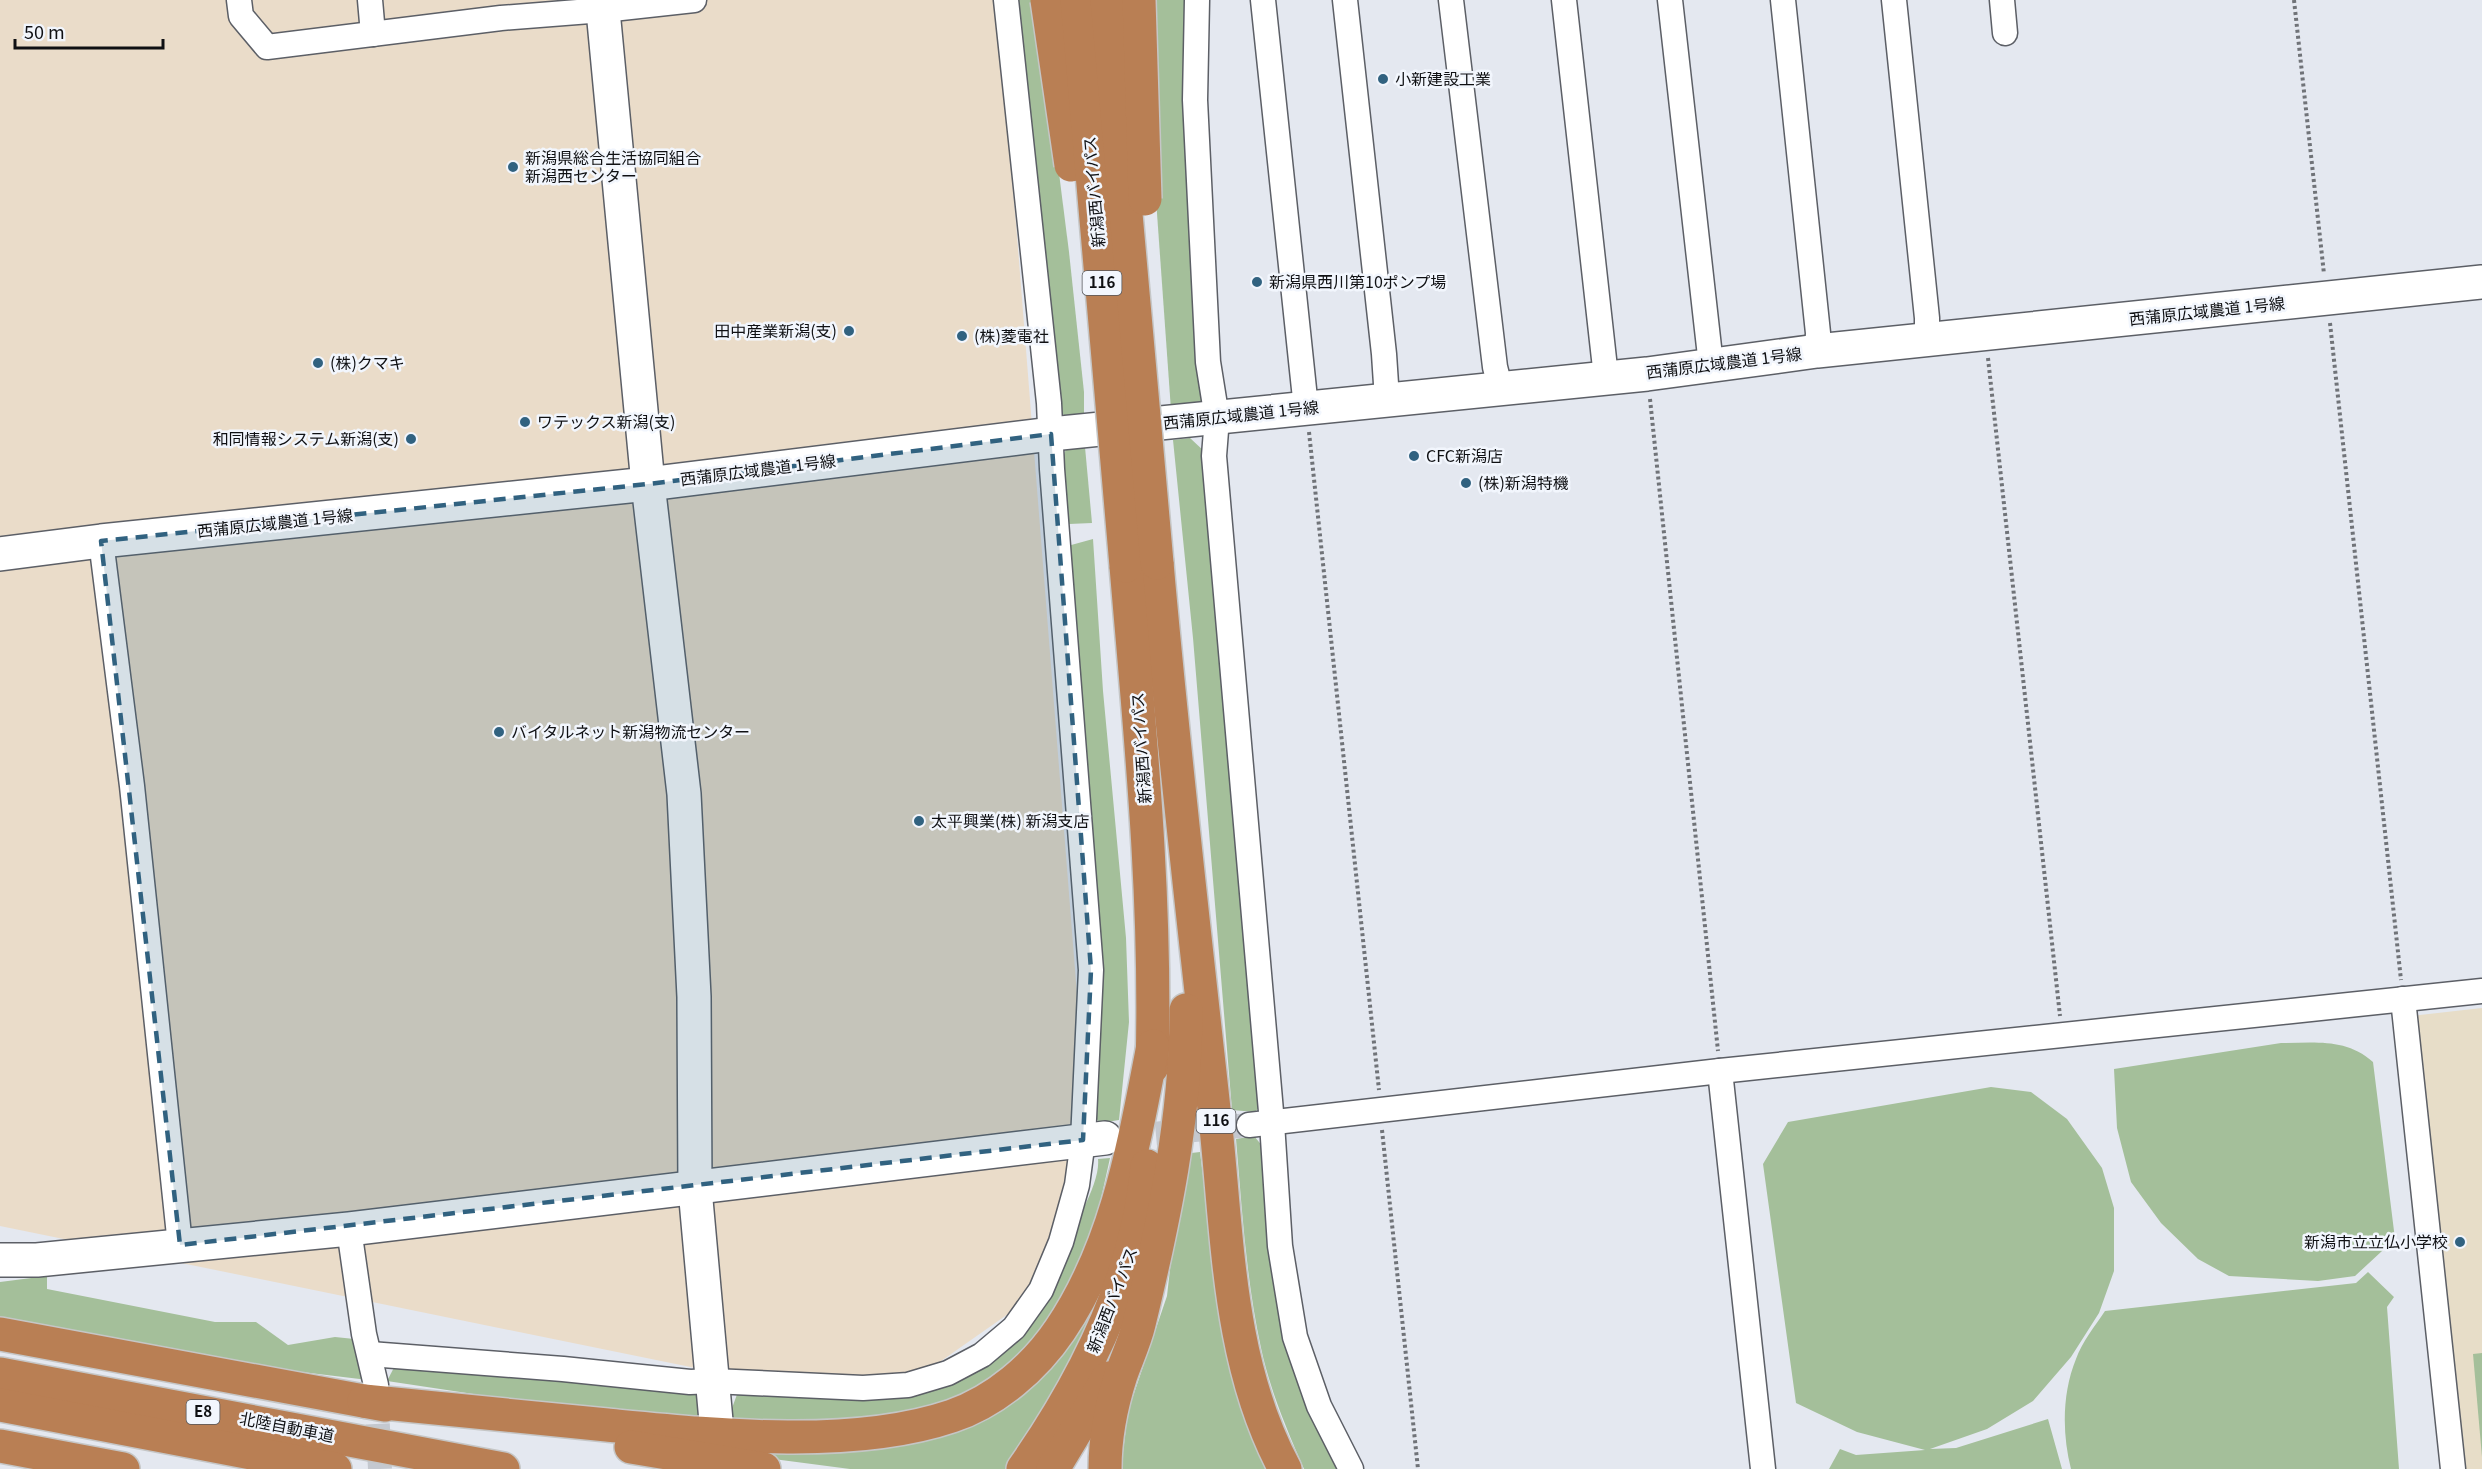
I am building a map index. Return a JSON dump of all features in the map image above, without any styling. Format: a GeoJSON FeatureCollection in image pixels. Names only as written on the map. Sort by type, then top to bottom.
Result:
{"type":"FeatureCollection","features":[{"type":"Feature","properties":{"kind":"highway"},"geometry":{"type":"LineString","coordinates":[[1047,0],[1116,442]]}},
{"type":"Feature","properties":{"kind":"highway","name":"新潟西バイパス"},"geometry":{"type":"LineString","coordinates":[[1077,0],[1116,442],[1142,565],[1175,766],[1232,1290],[1239,1333],[1262,1418],[1285,1469]]}},
{"type":"Feature","properties":{"kind":"highway","name":"新潟西バイパス"},"geometry":{"type":"LineString","coordinates":[[1023,1469],[1074,1390],[1119,1292],[1131,1250],[1145,1181],[1151,1120],[1154,976],[1149,870],[1142,565],[1107,0]]}},
{"type":"Feature","properties":{"kind":"highway"},"geometry":{"type":"LineString","coordinates":[[1139,0],[1142,565]]}},
{"type":"Feature","properties":{"kind":"highway"},"geometry":{"type":"LineString","coordinates":[[1105,1469],[1108,1422],[1138,1328],[1156,1256],[1176,1148],[1183,1093],[1186,1035],[1186,935],[1175,766]]}},
{"type":"Feature","properties":{"kind":"highway"},"geometry":{"type":"LineString","coordinates":[[370,1393],[693,1433],[764,1436],[884,1431],[920,1425],[964,1411],[984,1402],[1037,1359],[1059,1332],[1079,1299],[1108,1232],[1126,1177],[1153,1046]]}},
{"type":"Feature","properties":{"kind":"highway"},"geometry":{"type":"LineString","coordinates":[[1053,1469],[1116,1364],[1156,1256]]}},
{"type":"Feature","properties":{"kind":"highway"},"geometry":{"type":"LineString","coordinates":[[0,1334],[370,1393],[764,1469]]}},
{"type":"Feature","properties":{"kind":"highway","name":"北陸自動車道"},"geometry":{"type":"LineString","coordinates":[[0,1374],[504,1469]]}},
{"type":"Feature","properties":{"kind":"highway","name":"北陸自動車道"},"geometry":{"type":"LineString","coordinates":[[0,1405],[335,1469]]}},
{"type":"Feature","properties":{"kind":"highway"},"geometry":{"type":"LineString","coordinates":[[0,1446],[123,1469]]}},
{"type":"Feature","properties":{"kind":"street"},"geometry":{"type":"LineString","coordinates":[[239,0],[241,16],[267,47],[603,5],[694,0]]}},
{"type":"Feature","properties":{"kind":"street"},"geometry":{"type":"LineString","coordinates":[[370,0],[373,34]]}},
{"type":"Feature","properties":{"kind":"street"},"geometry":{"type":"LineString","coordinates":[[370,1354],[563,1369],[690,1382],[863,1388],[908,1384],[948,1373],[982,1355],[1014,1328],[1041,1290],[1062,1242],[1077,1185],[1094,1139],[1091,970],[1049,403],[1006,0]]}},
{"type":"Feature","properties":{"kind":"street"},"geometry":{"type":"LineString","coordinates":[[1197,0],[1195,100],[1208,362],[1217,418],[1215,468],[1260,1124],[1295,1337],[1319,1406],[1351,1469]]}},
{"type":"Feature","properties":{"kind":"street"},"geometry":{"type":"LineString","coordinates":[[1263,0],[1306,408]]}},
{"type":"Feature","properties":{"kind":"street"},"geometry":{"type":"LineString","coordinates":[[1345,0],[1383,342],[1387,399]]}},
{"type":"Feature","properties":{"kind":"street"},"geometry":{"type":"LineString","coordinates":[[1451,0],[1495,367],[1500,387]]}},
{"type":"Feature","properties":{"kind":"street"},"geometry":{"type":"LineString","coordinates":[[1564,0],[1606,377]]}},
{"type":"Feature","properties":{"kind":"street"},"geometry":{"type":"LineString","coordinates":[[1670,0],[1711,365]]}},
{"type":"Feature","properties":{"kind":"street"},"geometry":{"type":"LineString","coordinates":[[1783,0],[1818,333],[1817,351]]}},
{"type":"Feature","properties":{"kind":"street"},"geometry":{"type":"LineString","coordinates":[[1894,0],[1928,340]]}},
{"type":"Feature","properties":{"kind":"street"},"geometry":{"type":"LineString","coordinates":[[2001,0],[2005,33]]}},
{"type":"Feature","properties":{"kind":"street"},"geometry":{"type":"LineString","coordinates":[[603,5],[648,484],[684,794],[694,997],[694,1189],[716,1421]]}},
{"type":"Feature","properties":{"kind":"street","name":"西蒲原広域農道 1号線"},"geometry":{"type":"LineString","coordinates":[[0,554],[100,541],[648,484],[1051,434],[1647,374],[1817,351],[2482,282]]}},
{"type":"Feature","properties":{"kind":"street"},"geometry":{"type":"LineString","coordinates":[[100,541],[132,786],[180,1245]]}},
{"type":"Feature","properties":{"kind":"street"},"geometry":{"type":"LineString","coordinates":[[1260,1124],[1720,1071],[2482,991]]}},
{"type":"Feature","properties":{"kind":"street"},"geometry":{"type":"LineString","coordinates":[[2403,999],[2453,1469]]}},
{"type":"Feature","properties":{"kind":"street"},"geometry":{"type":"LineString","coordinates":[[1720,1071],[1763,1469]]}},
{"type":"Feature","properties":{"kind":"street"},"geometry":{"type":"LineString","coordinates":[[0,1260],[37,1260],[348,1229],[1094,1139]]}},
{"type":"Feature","properties":{"kind":"street"},"geometry":{"type":"LineString","coordinates":[[348,1229],[364,1334],[370,1354],[370,1393]]}},
{"type":"Feature","properties":{"kind":"path"},"geometry":{"type":"LineString","coordinates":[[2294,0],[2403,999]]}},
{"type":"Feature","properties":{"kind":"path"},"geometry":{"type":"LineString","coordinates":[[1988,334],[1988,360],[2062,1035]]}},
{"type":"Feature","properties":{"kind":"path"},"geometry":{"type":"LineString","coordinates":[[1647,374],[1720,1071]]}},
{"type":"Feature","properties":{"kind":"path"},"geometry":{"type":"LineString","coordinates":[[1306,408],[1418,1469]]}},
{"type":"Feature","properties":{"kind":"highlighted area"},"geometry":{"type":"Polygon","coordinates":[[[1051,434],[1091,970],[1083,1140],[180,1245],[101,541],[648,484],[1051,434]]]}},
{"type":"Feature","properties":{"kind":"shaded area"},"geometry":{"type":"Polygon","coordinates":[[[0,0],[995,0],[1016,223],[1091,1172],[1031,1298],[934,1366],[813,1392],[0,1226],[0,0]]]}},
{"type":"Feature","properties":{"kind":"shaded area","name":"新潟市立立仏小学校"},"geometry":{"type":"Polygon","coordinates":[[[2482,1008],[2482,1469],[2465,1469],[2411,1016],[2482,1008]]]}},
{"type":"Feature","properties":{"kind":"green space"},"geometry":{"type":"Polygon","coordinates":[[[1014,0],[1037,0],[1084,392],[1084,419],[1071,421],[1058,410],[1014,0]]]}},
{"type":"Feature","properties":{"kind":"green space"},"geometry":{"type":"Polygon","coordinates":[[[1148,0],[1189,0],[1207,394],[1202,406],[1171,410],[1154,171],[1148,0]]]}},
{"type":"Feature","properties":{"kind":"green space"},"geometry":{"type":"Polygon","coordinates":[[[1190,438],[1206,453],[1261,1105],[1255,1112],[1232,1110],[1193,638],[1173,440],[1190,438]]]}},
{"type":"Feature","properties":{"kind":"green space"},"geometry":{"type":"Polygon","coordinates":[[[1085,447],[1092,523],[1069,524],[1062,514],[1058,471],[1066,449],[1085,447]]]}},
{"type":"Feature","properties":{"kind":"green space"},"geometry":{"type":"Polygon","coordinates":[[[1093,539],[1103,691],[1126,938],[1129,1022],[1119,1120],[1100,1123],[1095,1117],[1064,547],[1093,539]]]}},
{"type":"Feature","properties":{"kind":"green space"},"geometry":{"type":"Polygon","coordinates":[[[2281,1043],[2341,1045],[2363,1054],[2373,1062],[2395,1239],[2355,1276],[2318,1281],[2229,1276],[2198,1259],[2161,1223],[2131,1182],[2117,1128],[2114,1069],[2281,1043]]]}},
{"type":"Feature","properties":{"kind":"green space"},"geometry":{"type":"Polygon","coordinates":[[[1991,1087],[2031,1092],[2067,1119],[2102,1168],[2114,1208],[2114,1271],[2099,1313],[2071,1357],[2033,1401],[1987,1429],[1930,1449],[1956,1448],[2048,1419],[2062,1469],[1829,1469],[1840,1449],[1856,1455],[1925,1450],[1857,1432],[1796,1403],[1763,1164],[1788,1122],[1991,1087]]]}},
{"type":"Feature","properties":{"kind":"green space"},"geometry":{"type":"Polygon","coordinates":[[[1254,1136],[1264,1148],[1281,1326],[1309,1413],[1340,1469],[1304,1469],[1280,1410],[1265,1364],[1248,1270],[1236,1139],[1254,1136]]]}},
{"type":"Feature","properties":{"kind":"green space"},"geometry":{"type":"Polygon","coordinates":[[[1200,1152],[1224,1343],[1246,1420],[1267,1469],[1121,1469],[1128,1411],[1167,1296],[1183,1154],[1200,1152]]]}},
{"type":"Feature","properties":{"kind":"green space"},"geometry":{"type":"Polygon","coordinates":[[[1110,1158],[1092,1239],[1038,1342],[982,1392],[914,1416],[863,1420],[728,1419],[739,1389],[818,1399],[975,1368],[1069,1235],[1095,1180],[1098,1159],[1110,1158]]]}},
{"type":"Feature","properties":{"kind":"green space"},"geometry":{"type":"Polygon","coordinates":[[[2368,1272],[2394,1297],[2387,1307],[2399,1469],[2071,1469],[2066,1442],[2065,1414],[2071,1372],[2089,1334],[2105,1311],[2356,1283],[2368,1272]]]}},
{"type":"Feature","properties":{"kind":"green space"},"geometry":{"type":"Polygon","coordinates":[[[47,1276],[47,1289],[215,1322],[256,1322],[288,1345],[335,1337],[364,1340],[368,1380],[187,1358],[0,1321],[0,1282],[47,1276]]]}},
{"type":"Feature","properties":{"kind":"green space"},"geometry":{"type":"Polygon","coordinates":[[[1104,1291],[1068,1370],[1032,1432],[1005,1469],[850,1469],[751,1456],[760,1445],[963,1425],[1104,1291]]]}},
{"type":"Feature","properties":{"kind":"green space"},"geometry":{"type":"Polygon","coordinates":[[[2482,1353],[2482,1457],[2473,1354],[2482,1353]]]}},
{"type":"Feature","properties":{"kind":"green space"},"geometry":{"type":"Polygon","coordinates":[[[399,1358],[698,1387],[709,1420],[561,1407],[387,1381],[399,1358]]]}},
{"type":"Feature","properties":{"kind":"tunnel"},"geometry":{"type":"LineString","coordinates":[[1120,1137],[1249,1125]]}},
{"type":"Feature","properties":{"kind":"tunnel"},"geometry":{"type":"LineString","coordinates":[[376,1388],[380,1469]]}},
{"type":"Feature","properties":{"kind":"place","name":"小新建設工業"},"geometry":{"type":"Point","coordinates":[1383,79]}},
{"type":"Feature","properties":{"kind":"place","name":"新潟県総合生活協同組合 新潟西センター"},"geometry":{"type":"Point","coordinates":[513,167]}},
{"type":"Feature","properties":{"kind":"place","name":"新潟県西川第10ポンプ場"},"geometry":{"type":"Point","coordinates":[1257,282]}},
{"type":"Feature","properties":{"kind":"place","name":"田中産業新潟(支)"},"geometry":{"type":"Point","coordinates":[849,331]}},
{"type":"Feature","properties":{"kind":"place","name":"(株)菱電社"},"geometry":{"type":"Point","coordinates":[962,336]}},
{"type":"Feature","properties":{"kind":"place","name":"(株)クマキ"},"geometry":{"type":"Point","coordinates":[318,363]}},
{"type":"Feature","properties":{"kind":"place","name":"ワテックス新潟(支)"},"geometry":{"type":"Point","coordinates":[525,422]}},
{"type":"Feature","properties":{"kind":"place","name":"和同情報システム新潟(支)"},"geometry":{"type":"Point","coordinates":[411,439]}},
{"type":"Feature","properties":{"kind":"place","name":"CFC新潟店"},"geometry":{"type":"Point","coordinates":[1414,456]}},
{"type":"Feature","properties":{"kind":"place","name":"(株)新潟特機"},"geometry":{"type":"Point","coordinates":[1466,483]}},
{"type":"Feature","properties":{"kind":"place","name":"バイタルネット新潟物流センター"},"geometry":{"type":"Point","coordinates":[499,732]}},
{"type":"Feature","properties":{"kind":"place","name":"太平興業(株) 新潟支店"},"geometry":{"type":"Point","coordinates":[919,821]}},
{"type":"Feature","properties":{"kind":"place","name":"新潟市立立仏小学校"},"geometry":{"type":"Point","coordinates":[2460,1242]}}]}
